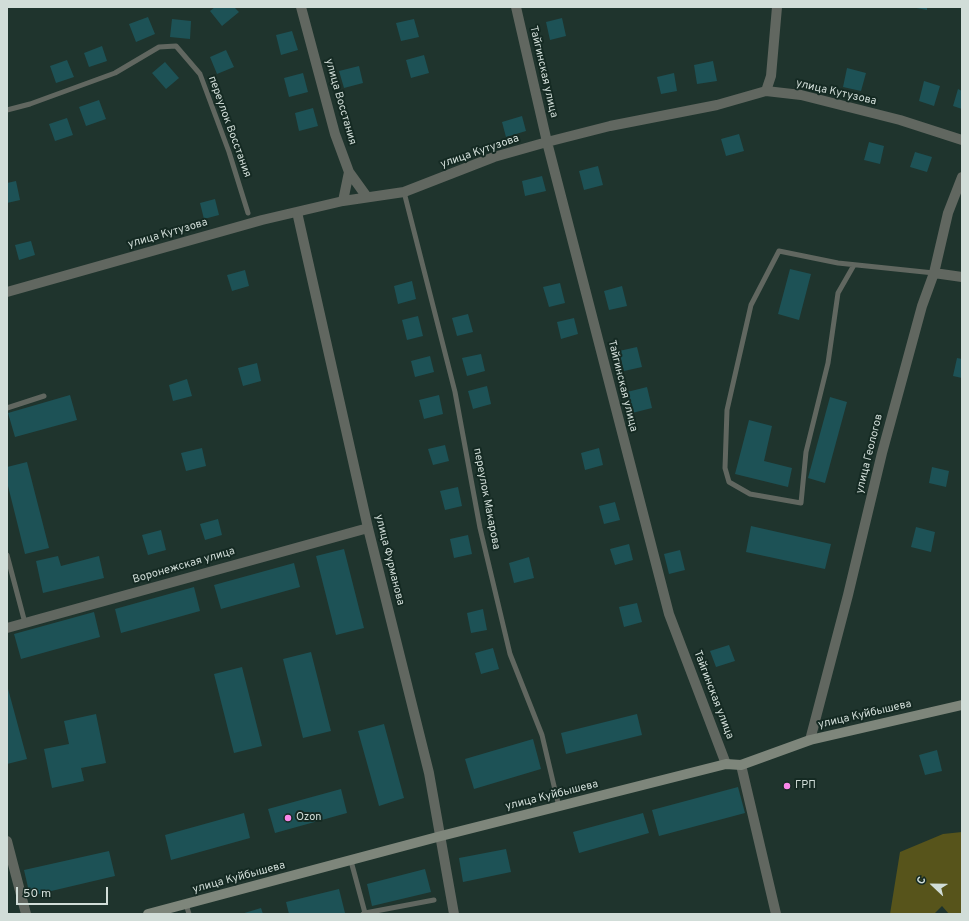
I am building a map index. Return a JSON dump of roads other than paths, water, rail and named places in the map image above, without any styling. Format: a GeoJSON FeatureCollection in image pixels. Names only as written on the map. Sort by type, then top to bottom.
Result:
{"type":"FeatureCollection","features":[{"type":"Feature","properties":{"kind":"street","name":"улица Восстания"},"geometry":{"type":"LineString","coordinates":[[301,7],[335,134],[348,172],[367,197]]}},
{"type":"Feature","properties":{"kind":"street","name":"Тайгинская улица"},"geometry":{"type":"LineString","coordinates":[[516,7],[547,142],[669,614],[726,764]]}},
{"type":"Feature","properties":{"kind":"street"},"geometry":{"type":"LineString","coordinates":[[766,91],[771,76],[777,7]]}},
{"type":"Feature","properties":{"kind":"street","name":"улица Кутузова"},"geometry":{"type":"LineString","coordinates":[[7,292],[297,212],[343,201],[404,192],[494,157],[547,142],[610,126],[717,105],[766,91],[801,95],[900,120],[962,140]]}},
{"type":"Feature","properties":{"kind":"street"},"geometry":{"type":"LineString","coordinates":[[343,201],[348,172]]}},
{"type":"Feature","properties":{"kind":"street","name":"улица Геологов"},"geometry":{"type":"LineString","coordinates":[[810,740],[848,596],[882,453],[922,306],[934,273],[948,213],[962,177]]}},
{"type":"Feature","properties":{"kind":"street","name":"улица Фурманова"},"geometry":{"type":"LineString","coordinates":[[297,212],[368,528],[429,773],[454,914]]}},
{"type":"Feature","properties":{"kind":"street"},"geometry":{"type":"LineString","coordinates":[[934,273],[962,277]]}},
{"type":"Feature","properties":{"kind":"street","name":"Воронежская улица"},"geometry":{"type":"LineString","coordinates":[[7,628],[368,528]]}},
{"type":"Feature","properties":{"kind":"street","name":"улица Куйбышева"},"geometry":{"type":"LineString","coordinates":[[148,914],[188,909],[350,860],[441,836],[726,764],[741,765],[810,740],[962,706]]}},
{"type":"Feature","properties":{"kind":"street"},"geometry":{"type":"LineString","coordinates":[[741,765],[776,914]]}},
{"type":"Feature","properties":{"kind":"street"},"geometry":{"type":"LineString","coordinates":[[7,840],[26,914]]}},
{"type":"Feature","properties":{"kind":"lane","name":"переулок Восстания"},"geometry":{"type":"LineString","coordinates":[[7,110],[30,104],[115,73],[159,47],[176,46],[200,74],[229,152],[248,213]]}},
{"type":"Feature","properties":{"kind":"lane","name":"переулок Макарова"},"geometry":{"type":"LineString","coordinates":[[404,192],[455,392],[480,528],[510,654],[542,735],[559,807]]}},
{"type":"Feature","properties":{"kind":"lane"},"geometry":{"type":"LineString","coordinates":[[854,265],[838,294],[828,363],[806,452],[801,503],[750,494],[729,482],[725,468],[727,410],[751,305],[778,251],[854,265],[934,273]]}},
{"type":"Feature","properties":{"kind":"lane"},"geometry":{"type":"LineString","coordinates":[[7,408],[44,396]]}},
{"type":"Feature","properties":{"kind":"lane"},"geometry":{"type":"LineString","coordinates":[[7,555],[25,623]]}},
{"type":"Feature","properties":{"kind":"lane"},"geometry":{"type":"LineString","coordinates":[[350,860],[364,914],[434,900]]}},
{"type":"Feature","properties":{"kind":"place","name":"ГРП"},"geometry":{"type":"Point","coordinates":[787,786]}},
{"type":"Feature","properties":{"kind":"place","name":"Ozon"},"geometry":{"type":"Point","coordinates":[288,818]}}]}
